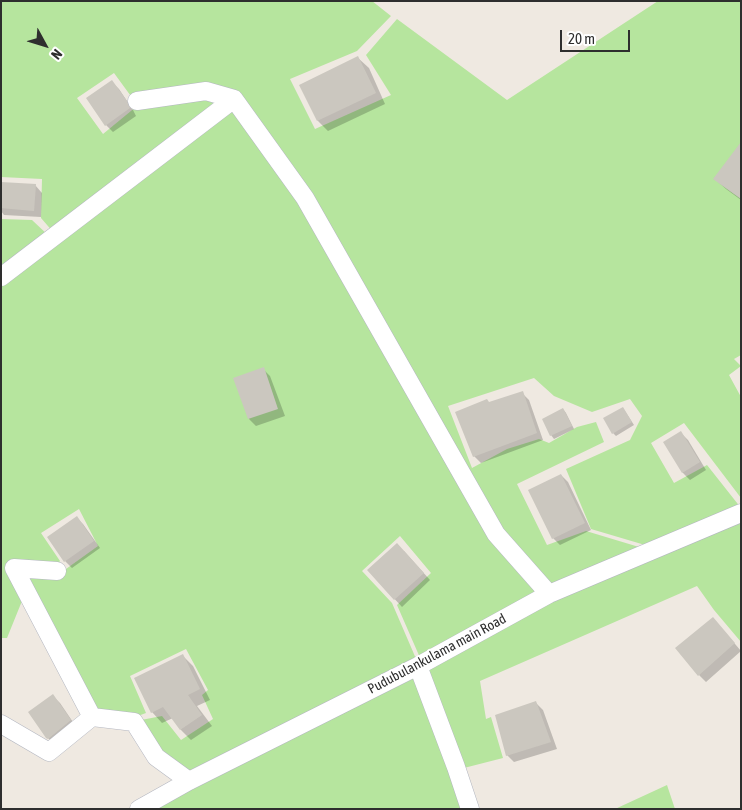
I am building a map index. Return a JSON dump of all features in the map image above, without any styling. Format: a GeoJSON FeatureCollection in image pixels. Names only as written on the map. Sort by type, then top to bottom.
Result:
{"type":"FeatureCollection","features":[{"type":"Feature","properties":{"kind":"street"},"geometry":{"type":"LineString","coordinates":[[137,101],[206,90],[234,99],[305,198],[496,534],[550,594]]}},
{"type":"Feature","properties":{"kind":"street"},"geometry":{"type":"LineString","coordinates":[[1,277],[234,99]]}},
{"type":"Feature","properties":{"kind":"street","name":"Pudubulankulama main Road"},"geometry":{"type":"LineString","coordinates":[[139,809],[418,666],[550,594],[741,514]]}},
{"type":"Feature","properties":{"kind":"street"},"geometry":{"type":"LineString","coordinates":[[57,571],[14,568],[92,717]]}},
{"type":"Feature","properties":{"kind":"street"},"geometry":{"type":"LineString","coordinates":[[418,666],[470,809]]}},
{"type":"Feature","properties":{"kind":"street"},"geometry":{"type":"LineString","coordinates":[[1,724],[49,752],[92,717],[134,722],[156,757],[189,782]]}},
{"type":"Feature","properties":{"kind":"green space"},"geometry":{"type":"Polygon","coordinates":[[[1,1],[372,1],[391,16],[357,51],[290,79],[315,129],[391,95],[366,55],[397,19],[507,100],[658,1],[741,1],[741,355],[734,359],[741,366],[729,375],[741,397],[741,498],[684,423],[651,443],[674,483],[707,465],[741,508],[645,545],[591,529],[566,469],[630,440],[642,416],[630,399],[592,412],[554,396],[534,378],[448,406],[472,468],[507,449],[539,439],[549,443],[577,427],[596,422],[604,442],[517,484],[547,545],[586,531],[639,547],[550,588],[499,532],[437,425],[388,326],[307,192],[238,96],[208,86],[133,99],[114,73],[77,98],[103,134],[137,106],[206,94],[226,102],[54,233],[41,218],[42,179],[1,177],[1,1]]]}},
{"type":"Feature","properties":{"kind":"green space"},"geometry":{"type":"Polygon","coordinates":[[[233,103],[302,200],[428,428],[547,593],[421,660],[397,605],[431,573],[400,536],[362,571],[392,603],[417,661],[192,776],[160,752],[141,720],[162,716],[181,740],[213,719],[202,695],[208,690],[186,649],[130,676],[146,713],[135,717],[96,713],[25,574],[59,574],[98,546],[79,509],[41,533],[60,561],[56,567],[9,564],[24,596],[7,638],[1,638],[1,284],[233,103]]]}},
{"type":"Feature","properties":{"kind":"green space"},"geometry":{"type":"Polygon","coordinates":[[[1,219],[32,220],[49,236],[1,272],[1,219]]]}},
{"type":"Feature","properties":{"kind":"green space"},"geometry":{"type":"Polygon","coordinates":[[[741,517],[741,642],[697,586],[480,681],[486,719],[491,717],[503,758],[460,769],[422,668],[516,615],[741,517]]]}},
{"type":"Feature","properties":{"kind":"green space"},"geometry":{"type":"Polygon","coordinates":[[[417,670],[468,809],[145,809],[417,670]]]}},
{"type":"Feature","properties":{"kind":"green space"},"geometry":{"type":"Polygon","coordinates":[[[667,785],[675,809],[615,809],[667,785]]]}},
{"type":"Feature","properties":{"kind":"building"},"geometry":{"type":"Polygon","coordinates":[[[358,56],[376,93],[317,121],[299,85],[358,56]]]}},
{"type":"Feature","properties":{"kind":"building"},"geometry":{"type":"Polygon","coordinates":[[[112,80],[130,108],[105,126],[86,98],[112,80]]]}},
{"type":"Feature","properties":{"kind":"building"},"geometry":{"type":"Polygon","coordinates":[[[741,142],[741,199],[713,179],[741,142]]]}},
{"type":"Feature","properties":{"kind":"building"},"geometry":{"type":"Polygon","coordinates":[[[1,182],[36,184],[34,211],[1,208],[1,182]]]}},
{"type":"Feature","properties":{"kind":"building"},"geometry":{"type":"Polygon","coordinates":[[[264,367],[278,409],[248,419],[233,378],[264,367]]]}},
{"type":"Feature","properties":{"kind":"building"},"geometry":{"type":"Polygon","coordinates":[[[523,391],[537,433],[473,457],[455,412],[487,399],[489,402],[523,391]]]}},
{"type":"Feature","properties":{"kind":"building"},"geometry":{"type":"Polygon","coordinates":[[[623,407],[632,422],[612,434],[603,418],[623,407]]]}},
{"type":"Feature","properties":{"kind":"building"},"geometry":{"type":"Polygon","coordinates":[[[563,408],[572,426],[550,436],[542,419],[563,408]]]}},
{"type":"Feature","properties":{"kind":"building"},"geometry":{"type":"Polygon","coordinates":[[[681,431],[700,462],[682,473],[663,442],[681,431]]]}},
{"type":"Feature","properties":{"kind":"building"},"geometry":{"type":"Polygon","coordinates":[[[561,474],[585,523],[552,539],[528,490],[561,474]]]}},
{"type":"Feature","properties":{"kind":"building"},"geometry":{"type":"Polygon","coordinates":[[[77,516],[94,541],[64,562],[47,537],[77,516]]]}},
{"type":"Feature","properties":{"kind":"building"},"geometry":{"type":"Polygon","coordinates":[[[397,543],[424,573],[394,600],[367,570],[397,543]]]}},
{"type":"Feature","properties":{"kind":"building"},"geometry":{"type":"Polygon","coordinates":[[[713,617],[735,643],[698,676],[675,648],[713,617]]]}},
{"type":"Feature","properties":{"kind":"building"},"geometry":{"type":"Polygon","coordinates":[[[183,654],[200,689],[188,695],[202,715],[180,730],[163,707],[151,713],[134,678],[183,654]]]}},
{"type":"Feature","properties":{"kind":"building"},"geometry":{"type":"Polygon","coordinates":[[[53,694],[71,720],[48,739],[28,712],[53,694]]]}},
{"type":"Feature","properties":{"kind":"building"},"geometry":{"type":"Polygon","coordinates":[[[536,701],[551,742],[506,756],[495,715],[536,701]]]}}]}
